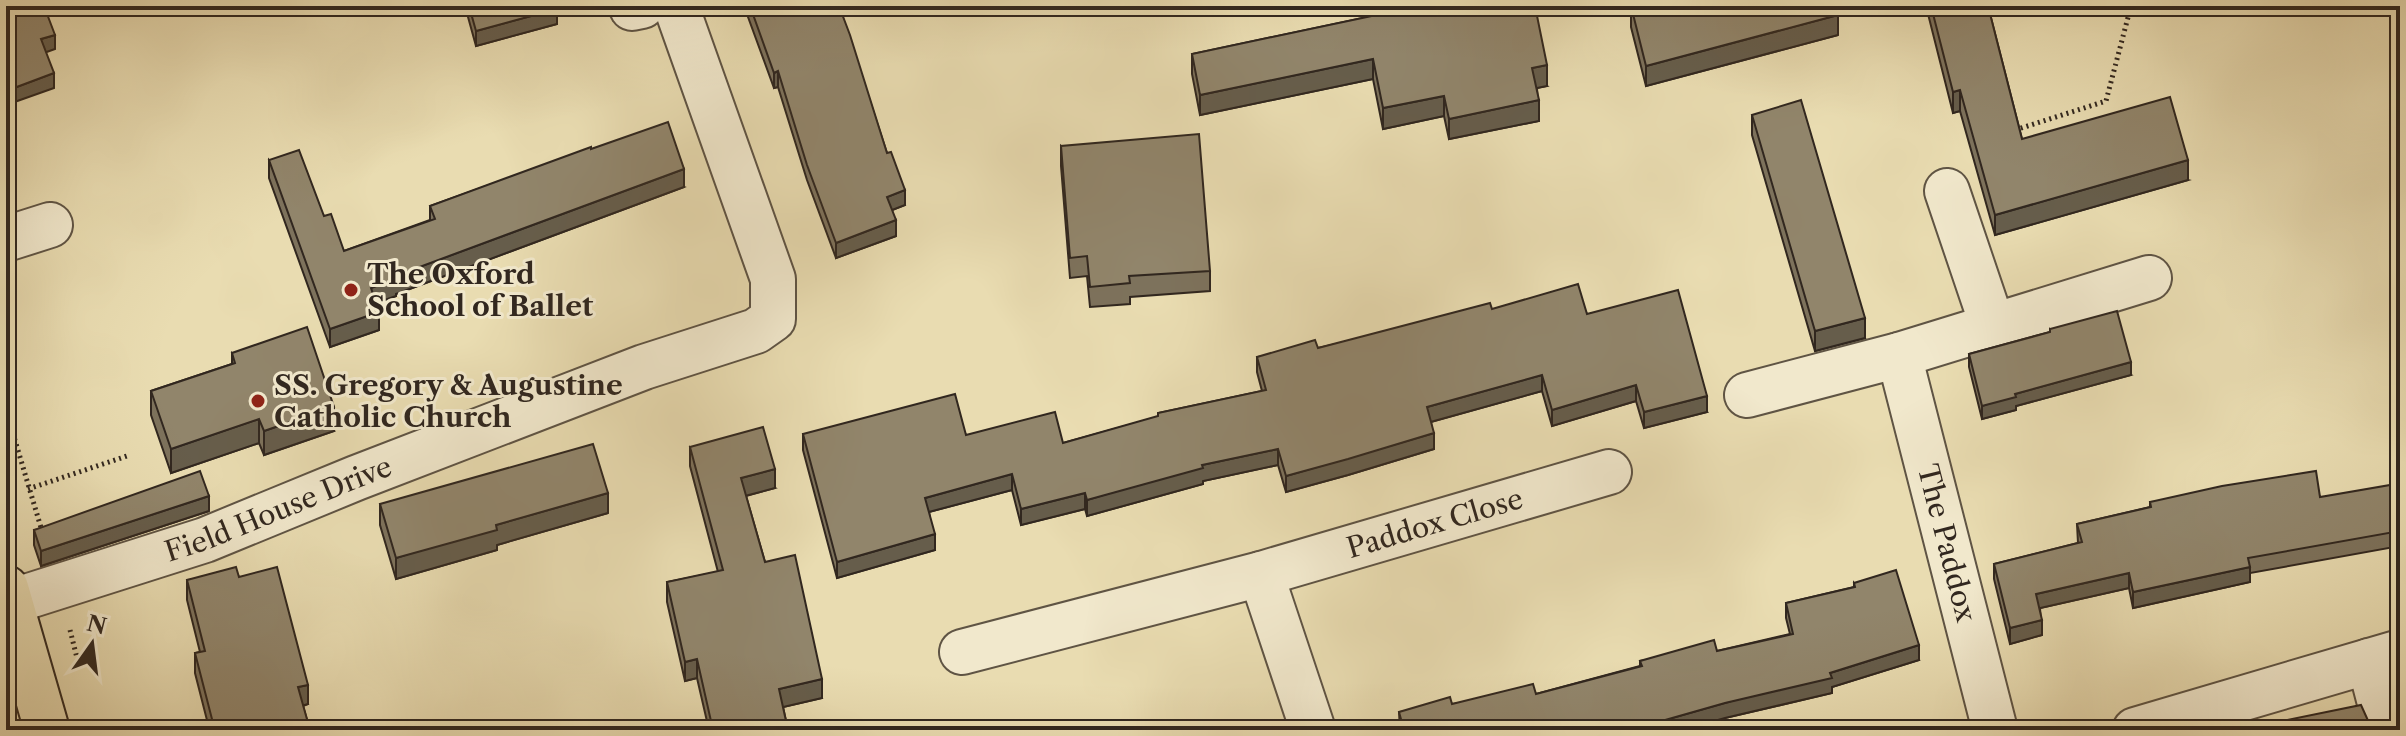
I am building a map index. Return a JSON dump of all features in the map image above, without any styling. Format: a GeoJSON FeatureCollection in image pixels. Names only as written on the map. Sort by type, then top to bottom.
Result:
{"type":"FeatureCollection","features":[{"type":"Feature","properties":{"kind":"main road"},"geometry":{"type":"LineString","coordinates":[[8,595],[47,730]]}},
{"type":"Feature","properties":{"kind":"street","name":"Field House Drive"},"geometry":{"type":"LineString","coordinates":[[8,595],[205,540],[629,372],[756,331],[773,319],[773,279],[676,6]]}},
{"type":"Feature","properties":{"kind":"street"},"geometry":{"type":"LineString","coordinates":[[1947,191],[1993,327]]}},
{"type":"Feature","properties":{"kind":"street"},"geometry":{"type":"LineString","coordinates":[[6,239],[50,225]]}},
{"type":"Feature","properties":{"kind":"street"},"geometry":{"type":"LineString","coordinates":[[1747,395],[1899,355],[2149,278]]}},
{"type":"Feature","properties":{"kind":"street","name":"The Paddox"},"geometry":{"type":"LineString","coordinates":[[1899,355],[1995,730]]}},
{"type":"Feature","properties":{"kind":"street","name":"Paddox Close"},"geometry":{"type":"LineString","coordinates":[[962,652],[1261,574],[1609,472]]}},
{"type":"Feature","properties":{"kind":"street"},"geometry":{"type":"LineString","coordinates":[[1261,574],[1313,730]]}},
{"type":"Feature","properties":{"kind":"street"},"geometry":{"type":"LineString","coordinates":[[2135,730],[2384,657],[2387,730]]}},
{"type":"Feature","properties":{"kind":"path"},"geometry":{"type":"LineString","coordinates":[[2007,133],[2106,101],[2131,6]]}},
{"type":"Feature","properties":{"kind":"path"},"geometry":{"type":"LineString","coordinates":[[6,410],[43,537]]}},
{"type":"Feature","properties":{"kind":"path"},"geometry":{"type":"LineString","coordinates":[[28,489],[130,455]]}},
{"type":"Feature","properties":{"kind":"building"},"geometry":{"type":"Polygon","coordinates":[[[6,6],[44,6],[55,35],[41,39],[54,73],[6,91],[6,6]]]}},
{"type":"Feature","properties":{"kind":"building"},"geometry":{"type":"Polygon","coordinates":[[[469,6],[556,6],[557,9],[476,31],[469,6]]]}},
{"type":"Feature","properties":{"kind":"building"},"geometry":{"type":"Polygon","coordinates":[[[750,6],[839,6],[887,153],[891,152],[905,190],[887,197],[896,220],[836,243],[807,165],[778,71],[774,73],[750,6]]]}},
{"type":"Feature","properties":{"kind":"building"},"geometry":{"type":"Polygon","coordinates":[[[1419,6],[1535,6],[1547,65],[1532,68],[1539,100],[1449,119],[1444,96],[1383,108],[1373,59],[1200,95],[1192,54],[1419,6]]]}},
{"type":"Feature","properties":{"kind":"building"},"geometry":{"type":"Polygon","coordinates":[[[1631,6],[1836,6],[1838,15],[1646,66],[1631,6]]]}},
{"type":"Feature","properties":{"kind":"building"},"geometry":{"type":"Polygon","coordinates":[[[1931,6],[1988,6],[2022,139],[2170,97],[2188,160],[1995,215],[1960,90],[1953,92],[1931,6]]]}},
{"type":"Feature","properties":{"kind":"building"},"geometry":{"type":"Polygon","coordinates":[[[1801,100],[1865,318],[1815,331],[1752,115],[1801,100]]]}},
{"type":"Feature","properties":{"kind":"building"},"geometry":{"type":"Polygon","coordinates":[[[668,122],[684,169],[395,276],[396,279],[371,288],[379,312],[330,329],[269,160],[299,150],[324,216],[331,214],[344,251],[435,219],[430,206],[668,122]]]}},
{"type":"Feature","properties":{"kind":"building"},"geometry":{"type":"Polygon","coordinates":[[[1199,134],[1210,271],[1129,276],[1130,283],[1090,287],[1087,256],[1070,258],[1061,146],[1199,134]]]}},
{"type":"Feature","properties":{"kind":"building"},"geometry":{"type":"Polygon","coordinates":[[[1578,284],[1587,314],[1678,290],[1707,396],[1644,412],[1636,385],[1552,410],[1542,375],[1427,407],[1434,433],[1286,476],[1278,449],[1202,465],[1203,468],[1087,500],[1085,493],[1021,509],[1012,474],[925,498],[935,534],[837,562],[803,434],[955,394],[966,435],[1055,412],[1063,443],[1158,416],[1158,413],[1266,390],[1257,357],[1315,340],[1318,348],[1490,303],[1492,309],[1578,284]]]}},
{"type":"Feature","properties":{"kind":"building"},"geometry":{"type":"Polygon","coordinates":[[[2117,311],[2131,362],[1982,406],[1969,354],[2117,311]]]}},
{"type":"Feature","properties":{"kind":"building","name":"SS. Gregory & Augustine Catholic Church"},"geometry":{"type":"Polygon","coordinates":[[[307,327],[334,407],[264,431],[259,419],[171,449],[151,391],[235,363],[232,353],[307,327]]]}},
{"type":"Feature","properties":{"kind":"building"},"geometry":{"type":"Polygon","coordinates":[[[763,427],[775,469],[741,478],[765,562],[795,555],[822,679],[779,689],[788,730],[713,730],[697,659],[685,662],[667,582],[723,570],[690,447],[763,427]]]}},
{"type":"Feature","properties":{"kind":"building"},"geometry":{"type":"Polygon","coordinates":[[[593,444],[608,493],[496,525],[497,530],[396,558],[380,504],[593,444]]]}},
{"type":"Feature","properties":{"kind":"building"},"geometry":{"type":"Polygon","coordinates":[[[200,471],[209,496],[41,551],[34,530],[200,471]]]}},
{"type":"Feature","properties":{"kind":"building"},"geometry":{"type":"Polygon","coordinates":[[[2316,471],[2320,497],[2396,484],[2400,531],[2248,558],[2250,567],[2133,592],[2129,573],[2036,594],[2042,620],[2010,628],[1994,564],[2082,542],[2077,524],[2151,507],[2150,502],[2222,486],[2316,471]]]}},
{"type":"Feature","properties":{"kind":"building"},"geometry":{"type":"Polygon","coordinates":[[[236,567],[239,577],[277,567],[308,685],[298,687],[310,730],[197,730],[197,727],[213,723],[195,653],[205,651],[187,580],[236,567]]]}},
{"type":"Feature","properties":{"kind":"building"},"geometry":{"type":"Polygon","coordinates":[[[1896,570],[1919,645],[1830,673],[1832,678],[1725,703],[1630,730],[1404,730],[1399,712],[1450,697],[1452,704],[1533,684],[1536,694],[1642,666],[1640,661],[1714,640],[1717,651],[1793,634],[1786,603],[1855,587],[1854,583],[1896,570]]]}},
{"type":"Feature","properties":{"kind":"building"},"geometry":{"type":"Polygon","coordinates":[[[2361,705],[2370,725],[2378,730],[2289,730],[2287,720],[2361,705]]]}},
{"type":"Feature","properties":{"kind":"place","name":"The Oxford School of Ballet"},"geometry":{"type":"Point","coordinates":[351,290]}},
{"type":"Feature","properties":{"kind":"place","name":"SS. Gregory & Augustine Catholic Church"},"geometry":{"type":"Point","coordinates":[258,401]}}]}
